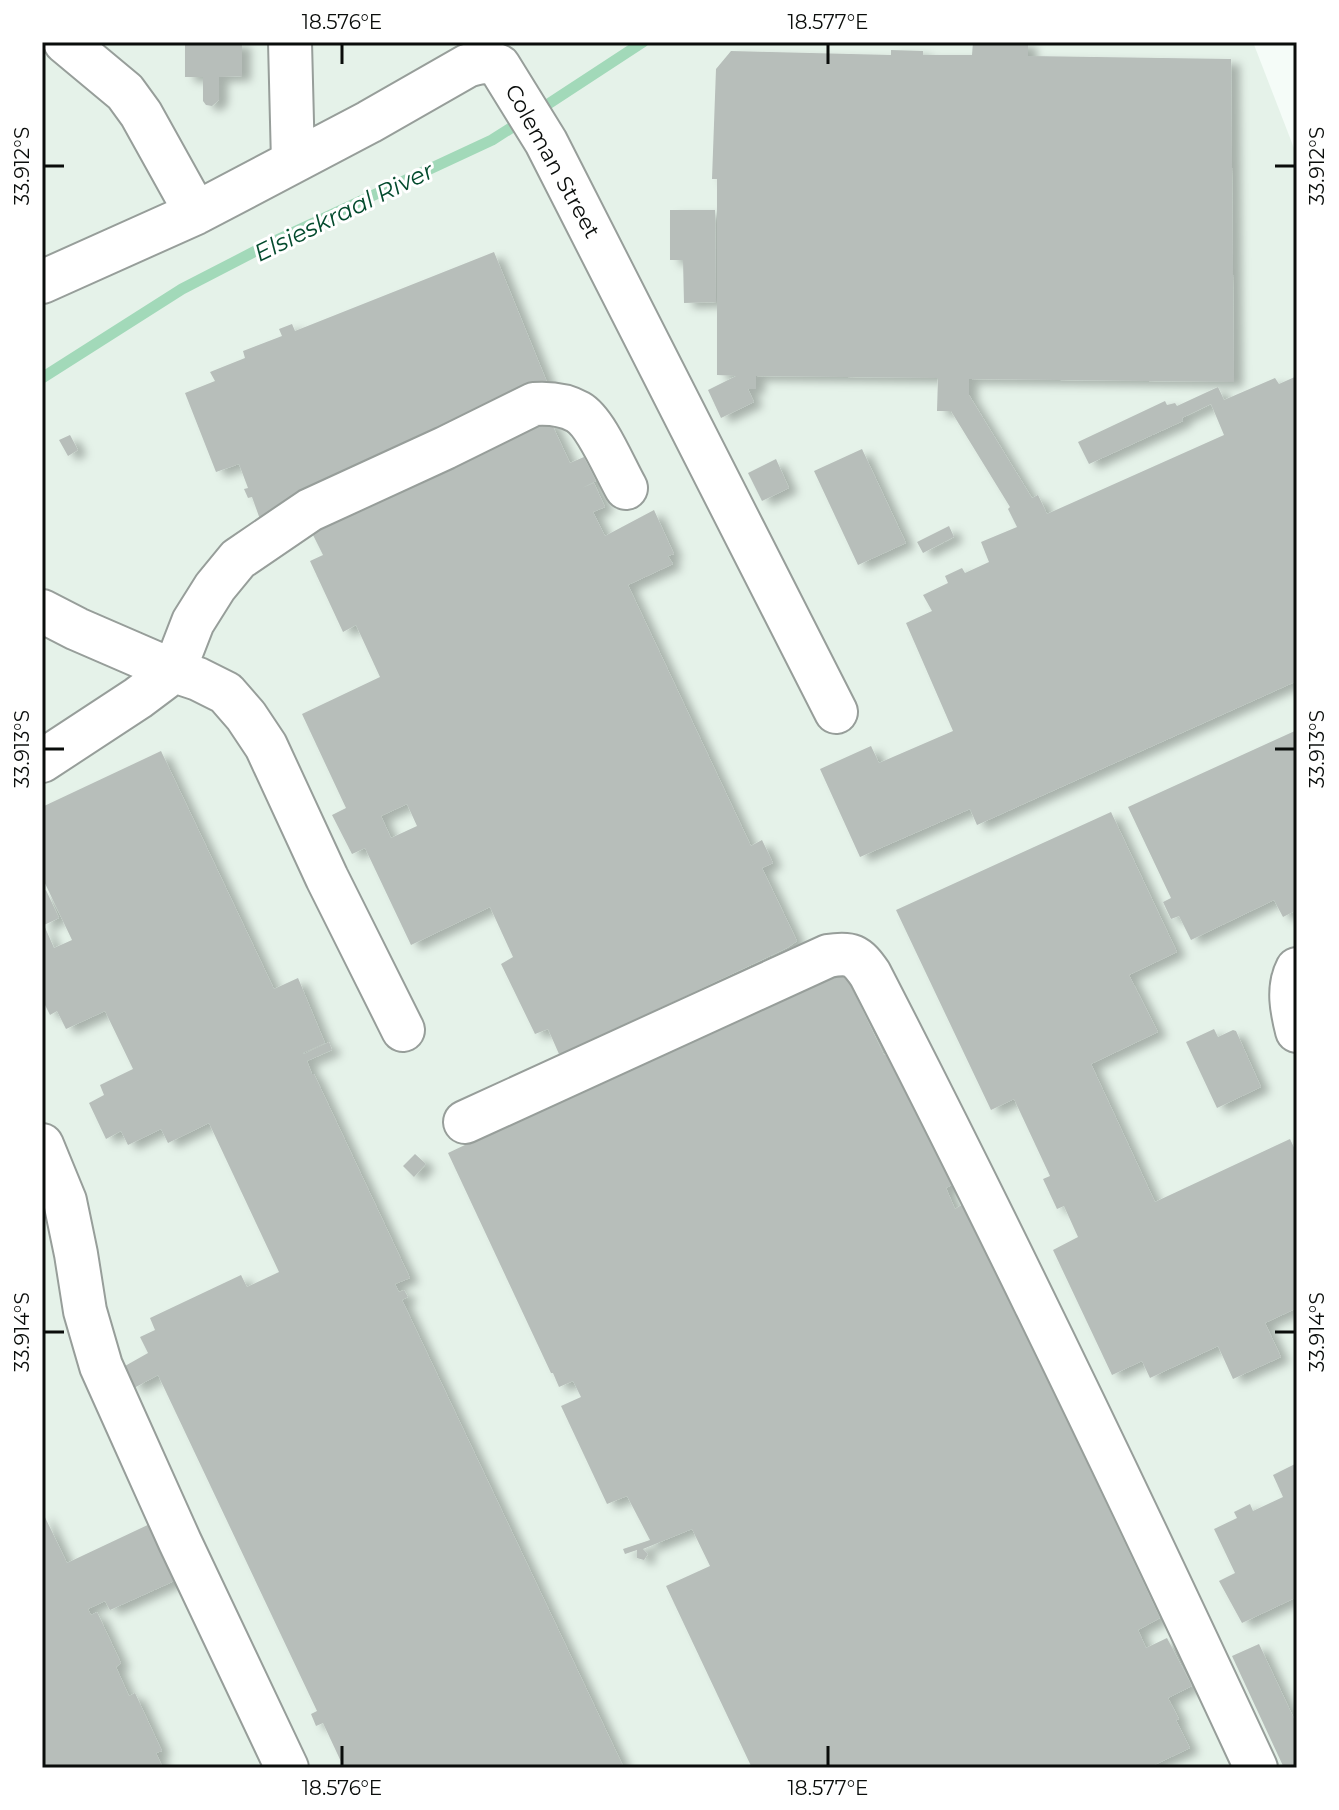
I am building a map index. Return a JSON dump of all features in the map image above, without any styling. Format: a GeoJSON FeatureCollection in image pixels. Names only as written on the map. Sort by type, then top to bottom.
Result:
{"type":"FeatureCollection","features":[{"type":"Feature","properties":{"kind":"lane"},"geometry":{"type":"LineString","coordinates":[[65,42],[108,77],[133,103],[196,213]]}},
{"type":"Feature","properties":{"kind":"lane"},"geometry":{"type":"LineString","coordinates":[[290,42],[293,162]]}},
{"type":"Feature","properties":{"kind":"lane","name":"Coleman Street"},"geometry":{"type":"LineString","coordinates":[[42,282],[196,213],[467,66],[480,62],[499,66],[546,142],[836,712]]}},
{"type":"Feature","properties":{"kind":"lane"},"geometry":{"type":"LineString","coordinates":[[42,761],[174,671],[193,622],[215,587],[238,559],[310,510],[534,404],[550,403],[581,413],[594,429],[626,488]]}},
{"type":"Feature","properties":{"kind":"lane"},"geometry":{"type":"LineString","coordinates":[[42,611],[226,693],[246,716],[266,746],[327,878],[403,1030]]}},
{"type":"Feature","properties":{"kind":"lane"},"geometry":{"type":"LineString","coordinates":[[465,1122],[828,956],[845,953],[861,960],[939,1108],[1256,1768]]}},
{"type":"Feature","properties":{"kind":"lane"},"geometry":{"type":"LineString","coordinates":[[1297,969],[1291,987],[1297,1031]]}},
{"type":"Feature","properties":{"kind":"lane"},"geometry":{"type":"LineString","coordinates":[[42,1145],[65,1201],[85,1311],[101,1366],[287,1768]]}},
{"type":"Feature","properties":{"kind":"shaded area"},"geometry":{"type":"Polygon","coordinates":[[[42,42],[1253,42],[1297,156],[1297,1768],[42,1768],[42,42]]]}},
{"type":"Feature","properties":{"kind":"building"},"geometry":{"type":"Polygon","coordinates":[[[185,42],[242,42],[242,76],[219,77],[219,100],[212,106],[203,101],[203,77],[185,77],[185,42]]]}},
{"type":"Feature","properties":{"kind":"building"},"geometry":{"type":"Polygon","coordinates":[[[973,42],[1028,42],[1028,56],[1231,59],[1234,382],[969,379],[969,395],[1032,498],[1038,495],[1047,514],[1224,435],[1211,404],[1182,418],[1183,421],[1089,464],[1078,442],[1165,401],[1167,405],[1175,403],[1177,406],[1218,387],[1224,400],[1275,378],[1279,384],[1297,376],[1297,681],[977,825],[970,809],[860,857],[820,769],[871,746],[879,763],[953,731],[906,623],[932,611],[923,595],[948,583],[945,576],[962,568],[965,573],[989,562],[981,542],[1017,527],[1008,509],[1010,507],[951,411],[937,411],[938,378],[756,376],[756,389],[748,389],[754,402],[721,418],[708,390],[736,376],[717,375],[717,179],[712,179],[716,69],[731,51],[891,55],[891,50],[923,51],[923,55],[972,55],[973,42]]]}},
{"type":"Feature","properties":{"kind":"building"},"geometry":{"type":"Polygon","coordinates":[[[670,210],[715,210],[716,302],[684,303],[683,260],[670,260],[670,210]]]}},
{"type":"Feature","properties":{"kind":"building"},"geometry":{"type":"Polygon","coordinates":[[[494,252],[549,387],[261,522],[252,497],[248,498],[244,489],[248,488],[239,464],[216,472],[185,393],[215,381],[210,372],[245,358],[243,351],[282,336],[279,329],[292,324],[295,331],[494,252]]]}},
{"type":"Feature","properties":{"kind":"building"},"geometry":{"type":"Polygon","coordinates":[[[549,418],[570,463],[584,457],[596,481],[582,488],[594,483],[605,507],[593,512],[605,536],[654,510],[674,554],[668,556],[673,564],[628,585],[751,846],[762,840],[773,863],[762,868],[797,941],[559,1054],[548,1029],[535,1034],[501,964],[513,957],[490,907],[411,945],[365,848],[352,854],[332,815],[346,808],[302,714],[380,677],[356,625],[343,632],[310,561],[323,555],[311,531],[549,418]],[[407,804],[381,816],[391,838],[417,826],[407,804]]]}},
{"type":"Feature","properties":{"kind":"building"},"geometry":{"type":"Polygon","coordinates":[[[70,435],[78,450],[68,456],[59,440],[70,435]]]}},
{"type":"Feature","properties":{"kind":"building"},"geometry":{"type":"Polygon","coordinates":[[[862,449],[906,543],[858,565],[814,471],[862,449]]]}},
{"type":"Feature","properties":{"kind":"building"},"geometry":{"type":"Polygon","coordinates":[[[776,459],[789,488],[762,501],[748,473],[776,459]]]}},
{"type":"Feature","properties":{"kind":"building"},"geometry":{"type":"Polygon","coordinates":[[[949,526],[954,537],[923,553],[917,542],[949,526]]]}},
{"type":"Feature","properties":{"kind":"building"},"geometry":{"type":"Polygon","coordinates":[[[1297,730],[1297,890],[1294,891],[1297,910],[1283,917],[1274,900],[1191,940],[1179,916],[1171,919],[1163,902],[1171,898],[1128,807],[1297,730]]]}},
{"type":"Feature","properties":{"kind":"building"},"geometry":{"type":"Polygon","coordinates":[[[161,751],[274,989],[298,978],[325,1043],[303,1053],[329,1042],[332,1050],[307,1061],[410,1278],[395,1284],[399,1292],[404,1290],[408,1297],[402,1300],[624,1768],[344,1768],[323,1723],[316,1726],[311,1714],[317,1711],[158,1375],[134,1388],[125,1366],[148,1353],[140,1337],[155,1330],[150,1318],[241,1275],[247,1287],[279,1272],[209,1123],[168,1143],[161,1129],[128,1145],[121,1131],[106,1139],[89,1103],[104,1095],[100,1085],[133,1069],[105,1011],[66,1029],[57,1011],[50,1015],[42,999],[42,892],[46,890],[59,918],[44,925],[54,948],[72,940],[42,877],[42,807],[161,751]]]}},
{"type":"Feature","properties":{"kind":"building"},"geometry":{"type":"Polygon","coordinates":[[[1111,812],[1177,952],[1129,975],[1158,1032],[1091,1064],[1155,1202],[1290,1139],[1297,1154],[1297,1308],[1265,1323],[1281,1357],[1233,1379],[1218,1346],[1150,1378],[1142,1361],[1112,1375],[1053,1250],[1078,1237],[1064,1206],[1057,1209],[1043,1179],[1050,1176],[1014,1099],[991,1110],[896,910],[1111,812]]]}},
{"type":"Feature","properties":{"kind":"building"},"geometry":{"type":"Polygon","coordinates":[[[842,967],[884,1055],[895,1052],[956,1183],[946,1188],[955,1209],[965,1203],[1160,1618],[1138,1630],[1146,1648],[1167,1638],[1192,1686],[1168,1698],[1190,1748],[1148,1768],[752,1768],[666,1586],[710,1566],[692,1529],[643,1549],[648,1554],[644,1560],[637,1558],[637,1550],[625,1554],[623,1549],[650,1540],[627,1496],[607,1504],[561,1406],[581,1397],[573,1381],[559,1387],[551,1373],[448,1153],[842,967]]]}},
{"type":"Feature","properties":{"kind":"building"},"geometry":{"type":"Polygon","coordinates":[[[1214,1029],[1218,1037],[1236,1031],[1261,1087],[1217,1108],[1186,1042],[1214,1029]]]}},
{"type":"Feature","properties":{"kind":"building"},"geometry":{"type":"Polygon","coordinates":[[[415,1154],[426,1164],[414,1177],[403,1166],[415,1154]]]}},
{"type":"Feature","properties":{"kind":"building"},"geometry":{"type":"Polygon","coordinates":[[[1297,1463],[1297,1597],[1242,1623],[1219,1581],[1235,1573],[1214,1529],[1237,1518],[1234,1512],[1250,1504],[1253,1511],[1283,1497],[1273,1475],[1297,1463]]]}},
{"type":"Feature","properties":{"kind":"building"},"geometry":{"type":"Polygon","coordinates":[[[42,1511],[67,1563],[154,1522],[181,1578],[110,1610],[105,1601],[88,1609],[91,1615],[97,1612],[121,1663],[116,1667],[129,1696],[135,1693],[162,1751],[156,1753],[163,1768],[42,1768],[42,1511]]]}},
{"type":"Feature","properties":{"kind":"building"},"geometry":{"type":"Polygon","coordinates":[[[1259,1644],[1297,1725],[1297,1768],[1284,1768],[1232,1656],[1259,1644]]]}},
{"type":"Feature","properties":{"kind":"waterway","name":"Elsieskraal River"},"geometry":{"type":"LineString","coordinates":[[536,112],[643,42]]}},
{"type":"Feature","properties":{"kind":"waterway","name":"Elsieskraal River"},"geometry":{"type":"LineString","coordinates":[[42,378],[182,289],[275,241],[492,140],[522,121]]}}]}
